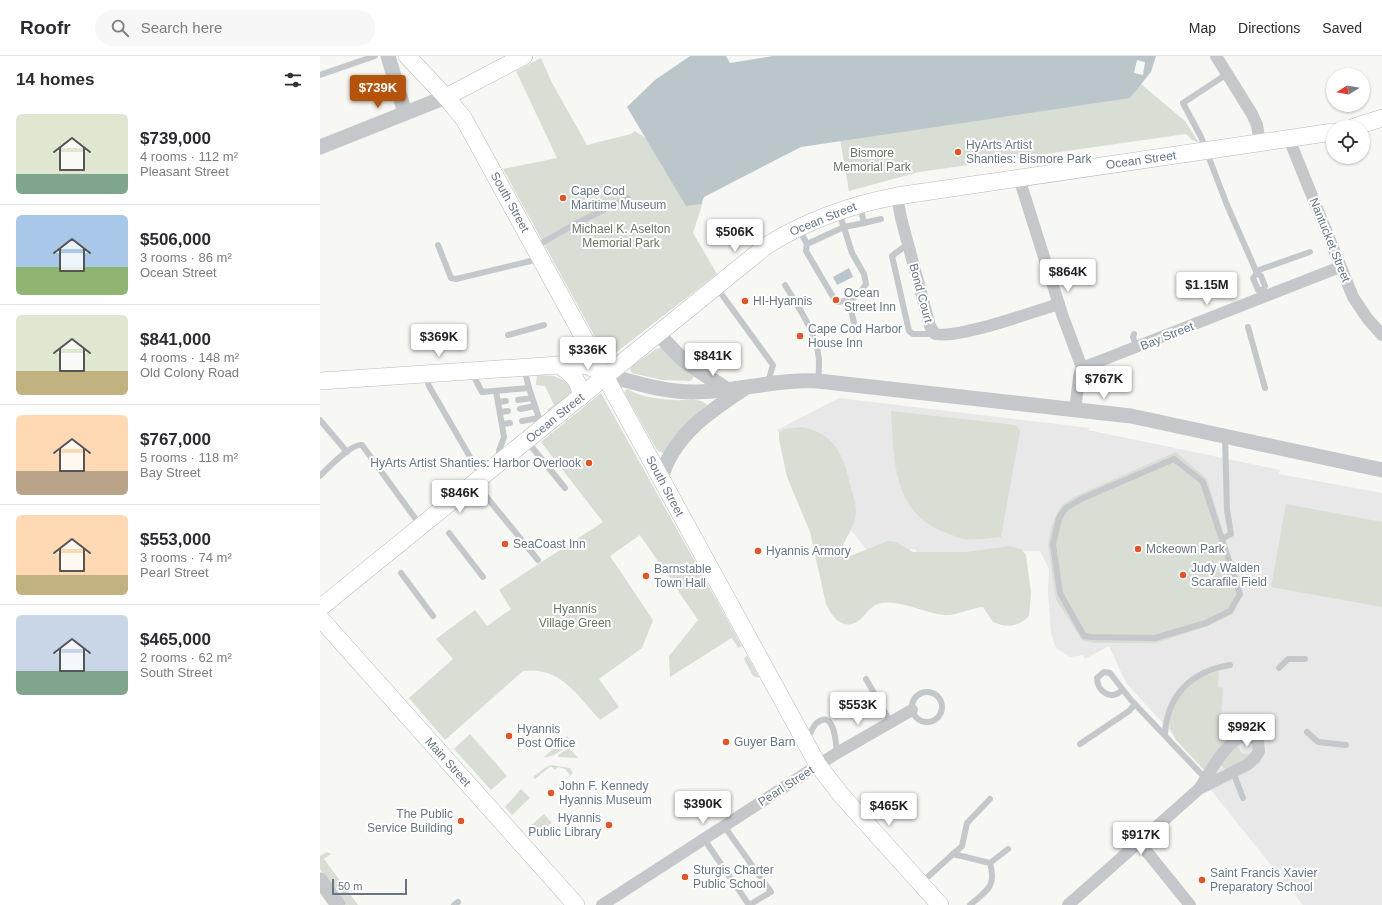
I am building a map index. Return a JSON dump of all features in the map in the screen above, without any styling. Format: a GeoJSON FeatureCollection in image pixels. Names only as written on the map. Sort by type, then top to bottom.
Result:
{"type":"FeatureCollection","features":[{"type":"Feature","properties":{"kind":"main road","name":"South Street"},"geometry":{"type":"LineString","coordinates":[[407,56],[446,97],[464,119],[606,375],[661,479],[818,765],[838,791],[940,905]]}},
{"type":"Feature","properties":{"kind":"main road"},"geometry":{"type":"LineString","coordinates":[[446,97],[524,56]]}},
{"type":"Feature","properties":{"kind":"main road"},"geometry":{"type":"LineString","coordinates":[[1370,122],[1382,118]]}},
{"type":"Feature","properties":{"kind":"main road","name":"Ocean Street"},"geometry":{"type":"LineString","coordinates":[[320,608],[527,441],[541,423],[581,397],[606,375],[766,246],[798,227],[839,210],[897,196],[1326,133]]}},
{"type":"Feature","properties":{"kind":"main road"},"geometry":{"type":"LineString","coordinates":[[320,381],[559,365],[588,366],[606,375]]}},
{"type":"Feature","properties":{"kind":"main road"},"geometry":{"type":"LineString","coordinates":[[559,365],[575,378],[580,388],[581,397]]}},
{"type":"Feature","properties":{"kind":"main road","name":"Main Street"},"geometry":{"type":"LineString","coordinates":[[320,618],[576,905]]}},
{"type":"Feature","properties":{"kind":"street"},"geometry":{"type":"LineString","coordinates":[[388,56],[405,113]]}},
{"type":"Feature","properties":{"kind":"street"},"geometry":{"type":"LineString","coordinates":[[1216,56],[1255,120],[1260,143]]}},
{"type":"Feature","properties":{"kind":"street"},"geometry":{"type":"LineString","coordinates":[[320,147],[446,97]]}},
{"type":"Feature","properties":{"kind":"street","name":"Nantucket Street"},"geometry":{"type":"LineString","coordinates":[[1289,139],[1340,267],[1360,309],[1382,334]]}},
{"type":"Feature","properties":{"kind":"street"},"geometry":{"type":"LineString","coordinates":[[1018,178],[1059,304],[1082,368],[1079,377],[1075,411]]}},
{"type":"Feature","properties":{"kind":"street","name":"Bond Court"},"geometry":{"type":"LineString","coordinates":[[897,196],[930,326],[935,334],[951,334],[971,330],[1059,304]]}},
{"type":"Feature","properties":{"kind":"street","name":"Bay Street"},"geometry":{"type":"LineString","coordinates":[[1082,368],[1136,348],[1264,294],[1340,267]]}},
{"type":"Feature","properties":{"kind":"street"},"geometry":{"type":"LineString","coordinates":[[658,334],[683,360],[726,389]]}},
{"type":"Feature","properties":{"kind":"street"},"geometry":{"type":"LineString","coordinates":[[606,375],[666,390],[693,392],[798,380],[818,381],[1075,411],[1131,416],[1382,470]]}},
{"type":"Feature","properties":{"kind":"street"},"geometry":{"type":"LineString","coordinates":[[661,479],[665,465],[686,434],[713,409],[748,386]]}},
{"type":"Feature","properties":{"kind":"street","name":"Pearl Street"},"geometry":{"type":"LineString","coordinates":[[602,905],[837,753],[890,721],[912,710]]}},
{"type":"Feature","properties":{"kind":"street"},"geometry":{"type":"LineString","coordinates":[[1068,905],[1199,789],[1228,747],[1237,738],[1244,735],[1252,736],[1259,746],[1258,754],[1247,765],[1199,789]]}},
{"type":"Feature","properties":{"kind":"street"},"geometry":{"type":"LineString","coordinates":[[1139,842],[1190,905]]}},
{"type":"Feature","properties":{"kind":"street"},"geometry":{"type":"LineString","coordinates":[[320,880],[338,905]]}},
{"type":"Feature","properties":{"kind":"lane"},"geometry":{"type":"LineString","coordinates":[[320,75],[375,56]]}},
{"type":"Feature","properties":{"kind":"lane"},"geometry":{"type":"LineString","coordinates":[[1227,74],[1183,103],[1201,137],[1235,224],[1257,272]]}},
{"type":"Feature","properties":{"kind":"lane"},"geometry":{"type":"LineString","coordinates":[[438,245],[451,278],[456,279],[538,253],[575,224],[628,198]]}},
{"type":"Feature","properties":{"kind":"lane"},"geometry":{"type":"LineString","coordinates":[[859,204],[864,223]]}},
{"type":"Feature","properties":{"kind":"lane"},"geometry":{"type":"LineString","coordinates":[[798,227],[807,244],[806,251],[836,302],[849,301],[859,296],[866,284],[864,274],[852,252],[839,210]]}},
{"type":"Feature","properties":{"kind":"lane"},"geometry":{"type":"LineString","coordinates":[[807,244],[844,227],[881,219]]}},
{"type":"Feature","properties":{"kind":"lane"},"geometry":{"type":"LineString","coordinates":[[908,244],[892,256],[909,331],[913,334],[935,334]]}},
{"type":"Feature","properties":{"kind":"lane"},"geometry":{"type":"LineString","coordinates":[[1264,294],[1258,290],[1253,278],[1257,272],[1310,252]]}},
{"type":"Feature","properties":{"kind":"lane"},"geometry":{"type":"LineString","coordinates":[[785,285],[808,324],[816,345],[819,360],[818,381]]}},
{"type":"Feature","properties":{"kind":"lane"},"geometry":{"type":"LineString","coordinates":[[716,287],[773,365],[768,383]]}},
{"type":"Feature","properties":{"kind":"lane"},"geometry":{"type":"LineString","coordinates":[[849,301],[854,323]]}},
{"type":"Feature","properties":{"kind":"lane"},"geometry":{"type":"LineString","coordinates":[[508,335],[544,325]]}},
{"type":"Feature","properties":{"kind":"lane"},"geometry":{"type":"LineString","coordinates":[[1248,327],[1265,388]]}},
{"type":"Feature","properties":{"kind":"lane"},"geometry":{"type":"LineString","coordinates":[[1134,334],[1133,337],[1136,348]]}},
{"type":"Feature","properties":{"kind":"lane"},"geometry":{"type":"LineString","coordinates":[[522,421],[541,423],[528,388],[524,367]]}},
{"type":"Feature","properties":{"kind":"lane"},"geometry":{"type":"LineString","coordinates":[[470,370],[482,392],[528,388]]}},
{"type":"Feature","properties":{"kind":"lane"},"geometry":{"type":"LineString","coordinates":[[424,373],[429,386],[479,480],[538,560]]}},
{"type":"Feature","properties":{"kind":"lane"},"geometry":{"type":"LineString","coordinates":[[496,391],[504,437],[499,451],[500,462]]}},
{"type":"Feature","properties":{"kind":"lane"},"geometry":{"type":"LineString","coordinates":[[518,400],[532,398]]}},
{"type":"Feature","properties":{"kind":"lane"},"geometry":{"type":"LineString","coordinates":[[498,402],[506,401]]}},
{"type":"Feature","properties":{"kind":"lane"},"geometry":{"type":"LineString","coordinates":[[520,409],[535,406]]}},
{"type":"Feature","properties":{"kind":"lane"},"geometry":{"type":"LineString","coordinates":[[500,412],[508,411]]}},
{"type":"Feature","properties":{"kind":"lane"},"geometry":{"type":"LineString","coordinates":[[320,420],[347,452]]}},
{"type":"Feature","properties":{"kind":"lane"},"geometry":{"type":"LineString","coordinates":[[502,424],[510,423]]}},
{"type":"Feature","properties":{"kind":"lane"},"geometry":{"type":"LineString","coordinates":[[1222,539],[1231,534],[1227,510],[1224,437]]}},
{"type":"Feature","properties":{"kind":"lane"},"geometry":{"type":"LineString","coordinates":[[527,441],[565,488]]}},
{"type":"Feature","properties":{"kind":"lane"},"geometry":{"type":"LineString","coordinates":[[321,472],[358,444],[362,444],[421,527]]}},
{"type":"Feature","properties":{"kind":"lane"},"geometry":{"type":"LineString","coordinates":[[1174,459],[1204,482],[1222,539],[1240,594],[1230,611],[1206,623],[1155,638],[1090,638],[1082,634],[1060,593],[1053,553],[1053,538],[1059,518],[1066,508],[1081,499],[1174,459]]}},
{"type":"Feature","properties":{"kind":"lane"},"geometry":{"type":"LineString","coordinates":[[449,533],[483,577]]}},
{"type":"Feature","properties":{"kind":"lane"},"geometry":{"type":"LineString","coordinates":[[401,573],[433,616]]}},
{"type":"Feature","properties":{"kind":"lane"},"geometry":{"type":"LineString","coordinates":[[1278,668],[1288,659],[1305,659]]}},
{"type":"Feature","properties":{"kind":"lane"},"geometry":{"type":"LineString","coordinates":[[1165,734],[1169,709],[1181,688],[1196,676],[1230,665]]}},
{"type":"Feature","properties":{"kind":"lane"},"geometry":{"type":"LineString","coordinates":[[866,679],[890,721]]}},
{"type":"Feature","properties":{"kind":"lane"},"geometry":{"type":"LineString","coordinates":[[1122,690],[1206,779]]}},
{"type":"Feature","properties":{"kind":"lane"},"geometry":{"type":"LineString","coordinates":[[926,693],[936,696],[941,704],[938,718],[929,722],[920,721],[912,710],[914,700],[917,696],[926,693]]}},
{"type":"Feature","properties":{"kind":"lane"},"geometry":{"type":"LineString","coordinates":[[1080,744],[1129,711],[1135,704]]}},
{"type":"Feature","properties":{"kind":"lane"},"geometry":{"type":"LineString","coordinates":[[804,741],[818,722],[822,720],[830,722],[834,728],[837,753]]}},
{"type":"Feature","properties":{"kind":"lane"},"geometry":{"type":"LineString","coordinates":[[1307,732],[1318,742],[1346,745]]}},
{"type":"Feature","properties":{"kind":"lane"},"geometry":{"type":"LineString","coordinates":[[1233,772],[1243,798]]}},
{"type":"Feature","properties":{"kind":"lane"},"geometry":{"type":"LineString","coordinates":[[920,883],[962,846],[967,823],[990,799]]}},
{"type":"Feature","properties":{"kind":"lane"},"geometry":{"type":"LineString","coordinates":[[704,839],[749,905],[771,892],[724,826]]}},
{"type":"Feature","properties":{"kind":"lane"},"geometry":{"type":"LineString","coordinates":[[990,863],[1008,849]]}},
{"type":"Feature","properties":{"kind":"lane"},"geometry":{"type":"LineString","coordinates":[[953,854],[990,863]]}},
{"type":"Feature","properties":{"kind":"lane"},"geometry":{"type":"LineString","coordinates":[[970,905],[991,887],[994,875],[990,863]]}},
{"type":"Feature","properties":{"kind":"shaded area"},"geometry":{"type":"Polygon","coordinates":[[[690,56],[1156,56],[1151,72],[1130,98],[801,147],[704,197],[701,204],[686,206],[627,107],[655,80],[690,56]]]}},
{"type":"Feature","properties":{"kind":"shaded area"},"geometry":{"type":"Polygon","coordinates":[[[849,268],[853,277],[837,285],[833,277],[849,268]]]}},
{"type":"Feature","properties":{"kind":"shaded area"},"geometry":{"type":"Polygon","coordinates":[[[839,398],[1090,428],[1088,430],[1280,470],[1279,474],[1382,493],[1382,905],[1303,905],[1206,784],[1206,770],[1126,683],[1109,646],[1085,659],[1083,655],[1070,657],[1056,648],[1051,633],[1048,594],[1049,569],[1040,551],[958,552],[925,566],[915,549],[870,555],[777,430],[839,398]]]}},
{"type":"Feature","properties":{"kind":"green space","name":"Michael K. Aselton Memorial Park"},"geometry":{"type":"Polygon","coordinates":[[[541,58],[552,83],[587,145],[631,134],[635,131],[647,139],[684,201],[703,202],[693,233],[717,274],[614,354],[606,353],[601,348],[503,169],[557,158],[516,71],[541,58]]]}},
{"type":"Feature","properties":{"kind":"green space","name":"Bismore Memorial Park"},"geometry":{"type":"Polygon","coordinates":[[[1141,84],[1185,121],[1199,143],[1192,140],[1186,134],[919,172],[849,191],[840,140],[1130,97],[1141,84]]]}},
{"type":"Feature","properties":{"kind":"green space"},"geometry":{"type":"Polygon","coordinates":[[[661,348],[694,376],[691,381],[662,380],[632,373],[630,369],[632,366],[656,349],[661,348]]]}},
{"type":"Feature","properties":{"kind":"green space"},"geometry":{"type":"Polygon","coordinates":[[[537,375],[554,376],[569,383],[572,392],[549,412],[547,410],[554,405],[545,386],[536,385],[537,375]]]}},
{"type":"Feature","properties":{"kind":"green space"},"geometry":{"type":"Polygon","coordinates":[[[627,389],[650,397],[674,400],[696,400],[707,405],[685,425],[665,454],[657,450],[624,392],[627,389]]]}},
{"type":"Feature","properties":{"kind":"green space","name":"Hyannis Village Green"},"geometry":{"type":"Polygon","coordinates":[[[601,393],[742,646],[738,648],[732,638],[733,637],[670,677],[669,656],[698,620],[640,535],[610,556],[653,620],[642,648],[599,679],[619,707],[600,720],[567,684],[558,678],[547,673],[523,671],[445,740],[409,698],[453,659],[436,639],[475,610],[487,626],[511,609],[499,590],[603,522],[541,442],[601,393]]]}},
{"type":"Feature","properties":{"kind":"green space"},"geometry":{"type":"Polygon","coordinates":[[[891,411],[1016,425],[1020,431],[1001,537],[973,539],[959,538],[927,523],[914,511],[905,497],[899,482],[895,465],[891,411]]]}},
{"type":"Feature","properties":{"kind":"green space"},"geometry":{"type":"Polygon","coordinates":[[[802,427],[813,430],[830,440],[836,447],[844,463],[855,501],[856,516],[841,551],[844,555],[850,556],[888,541],[896,542],[913,552],[966,552],[1010,546],[1021,549],[1026,555],[1031,593],[1029,616],[1021,622],[1008,626],[993,622],[983,607],[944,615],[897,603],[882,603],[872,608],[856,623],[844,624],[838,621],[826,604],[810,532],[787,477],[779,439],[779,433],[784,429],[802,427]]]}},
{"type":"Feature","properties":{"kind":"green space","name":"Mckeown Park"},"geometry":{"type":"Polygon","coordinates":[[[1176,452],[1207,479],[1242,595],[1233,614],[1208,626],[1156,643],[1094,643],[1082,640],[1056,599],[1048,545],[1051,528],[1058,511],[1063,504],[1078,495],[1176,452]]]}},
{"type":"Feature","properties":{"kind":"green space"},"geometry":{"type":"Polygon","coordinates":[[[1286,504],[1382,522],[1382,607],[1271,587],[1286,504]]]}},
{"type":"Feature","properties":{"kind":"green space"},"geometry":{"type":"Polygon","coordinates":[[[747,655],[759,678],[753,676],[744,659],[747,655]]]}},
{"type":"Feature","properties":{"kind":"green space"},"geometry":{"type":"Polygon","coordinates":[[[1219,671],[1218,687],[1223,688],[1221,718],[1225,718],[1227,726],[1223,732],[1228,736],[1204,770],[1176,740],[1170,728],[1169,721],[1174,704],[1186,688],[1201,677],[1219,671]]]}},
{"type":"Feature","properties":{"kind":"green space"},"geometry":{"type":"Polygon","coordinates":[[[470,734],[507,776],[491,790],[454,749],[470,734]]]}},
{"type":"Feature","properties":{"kind":"green space"},"geometry":{"type":"Polygon","coordinates":[[[567,736],[575,745],[571,744],[554,755],[543,758],[567,736]]]}},
{"type":"Feature","properties":{"kind":"green space"},"geometry":{"type":"Polygon","coordinates":[[[1244,740],[1251,742],[1249,744],[1242,743],[1239,747],[1240,751],[1243,754],[1249,754],[1252,751],[1251,746],[1253,745],[1252,755],[1227,771],[1221,765],[1231,750],[1244,740]]]}},
{"type":"Feature","properties":{"kind":"green space"},"geometry":{"type":"Polygon","coordinates":[[[569,748],[578,758],[558,757],[558,755],[569,748]]]}},
{"type":"Feature","properties":{"kind":"green space"},"geometry":{"type":"Polygon","coordinates":[[[551,765],[570,768],[573,773],[564,781],[570,775],[565,769],[558,767],[555,770],[551,766],[535,779],[533,777],[551,765]]]}},
{"type":"Feature","properties":{"kind":"green space"},"geometry":{"type":"Polygon","coordinates":[[[521,789],[530,798],[512,815],[505,807],[521,789]]]}},
{"type":"Feature","properties":{"kind":"green space"},"geometry":{"type":"Polygon","coordinates":[[[544,814],[552,823],[532,837],[526,830],[544,814]]]}},
{"type":"Feature","properties":{"kind":"green space"},"geometry":{"type":"Polygon","coordinates":[[[327,852],[331,854],[324,859],[358,905],[346,905],[339,895],[342,890],[340,887],[334,889],[320,869],[320,856],[327,852]]]}},
{"type":"Feature","properties":{"kind":"pier"},"geometry":{"type":"Polygon","coordinates":[[[726,56],[773,56],[730,63],[726,56]]]}},
{"type":"Feature","properties":{"kind":"pier"},"geometry":{"type":"Polygon","coordinates":[[[1137,60],[1145,62],[1143,75],[1134,73],[1137,60]]]}},
{"type":"Feature","properties":{"kind":"place","name":"HyArts Artist Shanties: Bismore Park"},"geometry":{"type":"Point","coordinates":[958,152]}},
{"type":"Feature","properties":{"kind":"place","name":"Cape Cod Maritime Museum"},"geometry":{"type":"Point","coordinates":[563,198]}},
{"type":"Feature","properties":{"kind":"place","name":"Ocean Street Inn"},"geometry":{"type":"Point","coordinates":[836,300]}},
{"type":"Feature","properties":{"kind":"place","name":"HI-Hyannis"},"geometry":{"type":"Point","coordinates":[745,301]}},
{"type":"Feature","properties":{"kind":"place","name":"Cape Cod Harbor House Inn"},"geometry":{"type":"Point","coordinates":[800,336]}},
{"type":"Feature","properties":{"kind":"place","name":"HyArts Artist Shanties: Harbor Overlook"},"geometry":{"type":"Point","coordinates":[589,463]}},
{"type":"Feature","properties":{"kind":"place","name":"SeaCoast Inn"},"geometry":{"type":"Point","coordinates":[505,544]}},
{"type":"Feature","properties":{"kind":"place","name":"Mckeown Park"},"geometry":{"type":"Point","coordinates":[1138,549]}},
{"type":"Feature","properties":{"kind":"place","name":"Hyannis Armory"},"geometry":{"type":"Point","coordinates":[758,551]}},
{"type":"Feature","properties":{"kind":"place","name":"Judy Walden Scarafile Field"},"geometry":{"type":"Point","coordinates":[1183,575]}},
{"type":"Feature","properties":{"kind":"place","name":"Barnstable Town Hall"},"geometry":{"type":"Point","coordinates":[646,576]}},
{"type":"Feature","properties":{"kind":"place","name":"Hyannis Post Office"},"geometry":{"type":"Point","coordinates":[509,736]}},
{"type":"Feature","properties":{"kind":"place","name":"Guyer Barn"},"geometry":{"type":"Point","coordinates":[726,742]}},
{"type":"Feature","properties":{"kind":"place","name":"John F. Kennedy Hyannis Museum"},"geometry":{"type":"Point","coordinates":[551,793]}},
{"type":"Feature","properties":{"kind":"place","name":"The Public Service Building"},"geometry":{"type":"Point","coordinates":[461,821]}},
{"type":"Feature","properties":{"kind":"place","name":"Hyannis Public Library"},"geometry":{"type":"Point","coordinates":[609,825]}},
{"type":"Feature","properties":{"kind":"place","name":"Sturgis Charter Public School"},"geometry":{"type":"Point","coordinates":[685,877]}},
{"type":"Feature","properties":{"kind":"place","name":"Saint Francis Xavier Preparatory School"},"geometry":{"type":"Point","coordinates":[1202,880]}}]}
